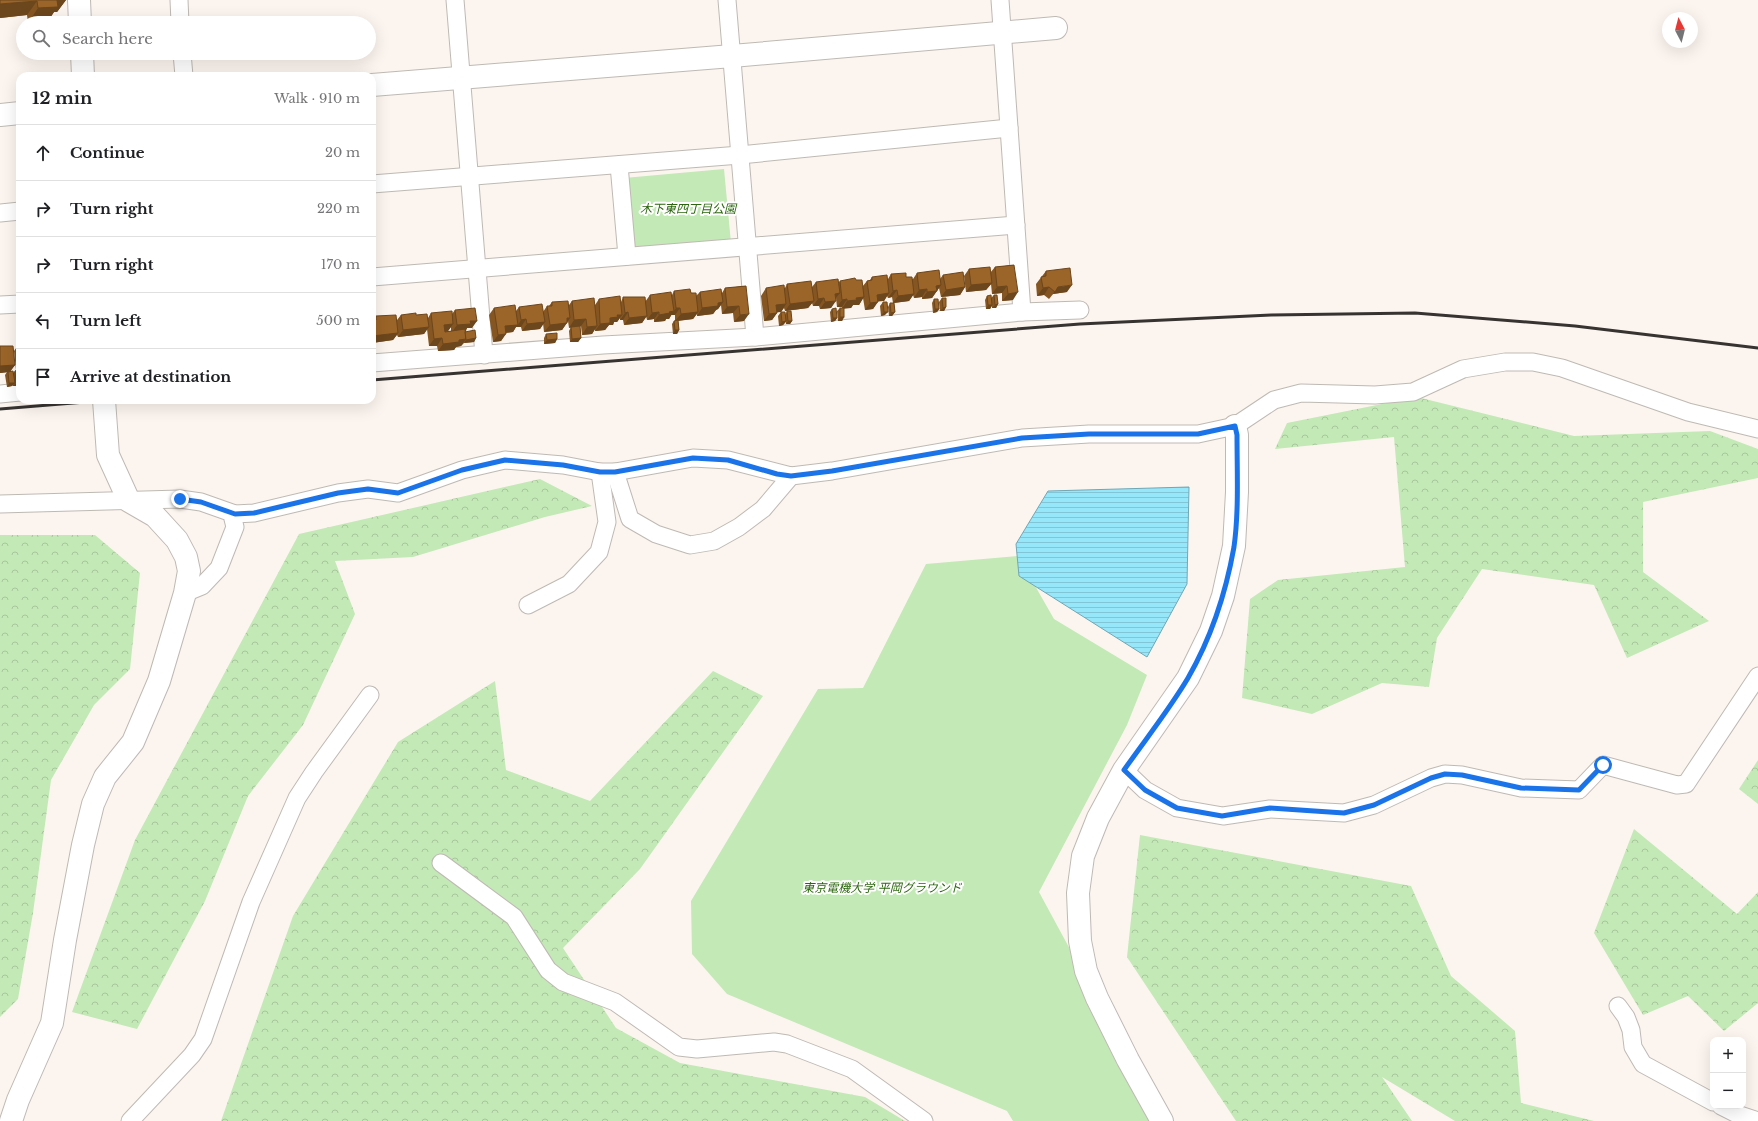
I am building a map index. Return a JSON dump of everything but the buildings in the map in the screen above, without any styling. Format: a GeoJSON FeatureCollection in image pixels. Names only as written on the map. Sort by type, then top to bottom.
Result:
{"type":"FeatureCollection","features":[{"type":"Feature","properties":{"kind":"street"},"geometry":{"type":"LineString","coordinates":[[79,0],[80,16]]}},
{"type":"Feature","properties":{"kind":"street"},"geometry":{"type":"LineString","coordinates":[[179,0],[180,16]]}},
{"type":"Feature","properties":{"kind":"street"},"geometry":{"type":"LineString","coordinates":[[455,0],[484,355]]}},
{"type":"Feature","properties":{"kind":"street"},"geometry":{"type":"LineString","coordinates":[[727,0],[755,336]]}},
{"type":"Feature","properties":{"kind":"street"},"geometry":{"type":"LineString","coordinates":[[1000,0],[1022,312]]}},
{"type":"Feature","properties":{"kind":"street"},"geometry":{"type":"LineString","coordinates":[[376,84],[732,56],[1056,28]]}},
{"type":"Feature","properties":{"kind":"street"},"geometry":{"type":"LineString","coordinates":[[82,60],[83,72]]}},
{"type":"Feature","properties":{"kind":"street"},"geometry":{"type":"LineString","coordinates":[[183,60],[184,72]]}},
{"type":"Feature","properties":{"kind":"street"},"geometry":{"type":"LineString","coordinates":[[0,114],[16,113]]}},
{"type":"Feature","properties":{"kind":"street"},"geometry":{"type":"LineString","coordinates":[[376,184],[740,155],[1009,128]]}},
{"type":"Feature","properties":{"kind":"street"},"geometry":{"type":"LineString","coordinates":[[619,165],[627,256]]}},
{"type":"Feature","properties":{"kind":"street"},"geometry":{"type":"LineString","coordinates":[[0,212],[16,211]]}},
{"type":"Feature","properties":{"kind":"street"},"geometry":{"type":"LineString","coordinates":[[376,277],[1016,225]]}},
{"type":"Feature","properties":{"kind":"street"},"geometry":{"type":"LineString","coordinates":[[0,305],[16,304]]}},
{"type":"Feature","properties":{"kind":"street"},"geometry":{"type":"LineString","coordinates":[[376,363],[603,345],[755,336],[1022,312],[1080,310]]}},
{"type":"Feature","properties":{"kind":"street"},"geometry":{"type":"LineString","coordinates":[[0,504],[53,501],[180,499],[201,502],[235,514],[254,513],[338,493],[368,489],[398,493],[462,470],[505,460],[563,465],[608,472],[693,458],[728,460],[777,474],[791,476],[832,471],[1022,438],[1089,434],[1198,434],[1235,426],[1274,400],[1301,393],[1375,395],[1413,392],[1462,369],[1505,362],[1533,362],[1562,368],[1688,412],[1758,428]]}},
{"type":"Feature","properties":{"kind":"street"},"geometry":{"type":"LineString","coordinates":[[0,394],[16,392]]}},
{"type":"Feature","properties":{"kind":"street"},"geometry":{"type":"LineString","coordinates":[[11,1121],[18,1100],[52,1023],[81,852],[93,804],[105,777],[133,742],[159,681],[185,593],[189,571],[186,557],[177,540],[155,516],[129,501],[108,455],[104,404]]}},
{"type":"Feature","properties":{"kind":"street"},"geometry":{"type":"LineString","coordinates":[[1162,1121],[1128,1060],[1097,998],[1086,971],[1080,941],[1078,893],[1083,856],[1098,818],[1124,770],[1188,678],[1211,631],[1223,596],[1234,546],[1237,485],[1237,435],[1235,426]]}},
{"type":"Feature","properties":{"kind":"street"},"geometry":{"type":"LineString","coordinates":[[608,472],[630,519],[656,534],[690,545],[714,541],[738,527],[763,509],[791,476]]}},
{"type":"Feature","properties":{"kind":"street"},"geometry":{"type":"LineString","coordinates":[[528,604],[570,584],[599,552],[607,522],[608,472]]}},
{"type":"Feature","properties":{"kind":"street"},"geometry":{"type":"LineString","coordinates":[[185,593],[202,586],[218,568],[235,527],[233,519],[235,514]]}},
{"type":"Feature","properties":{"kind":"street"},"geometry":{"type":"LineString","coordinates":[[1124,770],[1145,790],[1177,808],[1222,816],[1270,808],[1344,813],[1374,805],[1431,778],[1445,774],[1462,775],[1521,788],[1579,790],[1603,765],[1677,785],[1686,784],[1758,676]]}},
{"type":"Feature","properties":{"kind":"street"},"geometry":{"type":"LineString","coordinates":[[130,1121],[192,1055],[203,1039],[251,902],[297,798],[370,695]]}},
{"type":"Feature","properties":{"kind":"street"},"geometry":{"type":"LineString","coordinates":[[441,863],[514,917],[548,970],[563,982],[615,1002],[679,1047],[697,1050],[774,1042],[787,1044],[852,1069],[924,1121]]}},
{"type":"Feature","properties":{"kind":"street"},"geometry":{"type":"LineString","coordinates":[[1618,1006],[1626,1017],[1631,1030],[1633,1047],[1644,1064],[1710,1100]]}},
{"type":"Feature","properties":{"kind":"street"},"geometry":{"type":"LineString","coordinates":[[1727,1109],[1758,1121]]}},
{"type":"Feature","properties":{"kind":"green space","name":"木下東四丁目公園"},"geometry":{"type":"Polygon","coordinates":[[[724,169],[731,243],[629,251],[624,178],[724,169]]]}},
{"type":"Feature","properties":{"kind":"green space"},"geometry":{"type":"Polygon","coordinates":[[[1417,397],[1574,436],[1710,431],[1758,449],[1758,478],[1643,502],[1643,572],[1709,621],[1627,658],[1594,585],[1482,569],[1437,638],[1429,687],[1382,683],[1312,714],[1242,698],[1250,599],[1278,580],[1405,567],[1394,437],[1275,449],[1287,423],[1417,397]]]}},
{"type":"Feature","properties":{"kind":"green space"},"geometry":{"type":"Polygon","coordinates":[[[540,479],[592,506],[545,517],[413,557],[335,561],[355,614],[303,725],[248,796],[205,901],[137,1029],[72,1012],[135,840],[299,534],[540,479]]]}},
{"type":"Feature","properties":{"kind":"green space"},"geometry":{"type":"Polygon","coordinates":[[[0,535],[95,535],[140,573],[130,669],[94,705],[51,780],[33,913],[18,999],[0,1017],[0,535]]]}},
{"type":"Feature","properties":{"kind":"green space","name":"東京電機大学 平岡グラウンド"},"geometry":{"type":"Polygon","coordinates":[[[1018,556],[1054,619],[1147,675],[1127,725],[1039,892],[1163,1121],[1013,1121],[1007,1111],[727,994],[692,954],[691,901],[818,689],[863,688],[926,564],[1018,556]]]}},
{"type":"Feature","properties":{"kind":"green space"},"geometry":{"type":"Polygon","coordinates":[[[713,671],[763,696],[640,869],[563,948],[616,1028],[680,1063],[865,1097],[905,1121],[221,1121],[293,916],[398,742],[495,681],[506,770],[590,801],[713,671]]]}},
{"type":"Feature","properties":{"kind":"green space"},"geometry":{"type":"Polygon","coordinates":[[[1758,760],[1758,804],[1739,789],[1758,760]]]}},
{"type":"Feature","properties":{"kind":"green space"},"geometry":{"type":"Polygon","coordinates":[[[1634,829],[1737,914],[1758,892],[1758,1003],[1724,1031],[1688,996],[1643,1015],[1594,933],[1634,829]]]}},
{"type":"Feature","properties":{"kind":"green space"},"geometry":{"type":"Polygon","coordinates":[[[1140,835],[1411,886],[1451,976],[1515,1031],[1521,1103],[1594,1121],[1455,1121],[1382,1077],[1412,1121],[1236,1121],[1127,957],[1140,835]]]}},
{"type":"Feature","properties":{"kind":"water"},"geometry":{"type":"Polygon","coordinates":[[[1189,487],[1187,584],[1147,657],[1019,576],[1016,544],[1048,491],[1189,487]]]}},
{"type":"Feature","properties":{"kind":"railway"},"geometry":{"type":"LineString","coordinates":[[376,380],[1080,324],[1271,315],[1415,313],[1575,326],[1758,348]]}},
{"type":"Feature","properties":{"kind":"railway"},"geometry":{"type":"LineString","coordinates":[[0,409],[61,404]]}},
{"type":"Feature","properties":{"kind":"route"},"geometry":{"type":"LineString","coordinates":[[180,499],[201,502],[235,514],[254,513],[338,493],[368,489],[398,493],[462,470],[505,460],[563,465],[600,472],[615,472],[693,458],[728,460],[777,474],[791,476],[832,471],[1022,438],[1089,434],[1198,434],[1235,426],[1237,435],[1237,492],[1234,546],[1223,596],[1211,631],[1188,678],[1124,770],[1145,790],[1177,808],[1222,816],[1270,808],[1344,813],[1374,805],[1431,778],[1445,774],[1462,775],[1521,788],[1579,790],[1603,765]]}}]}
